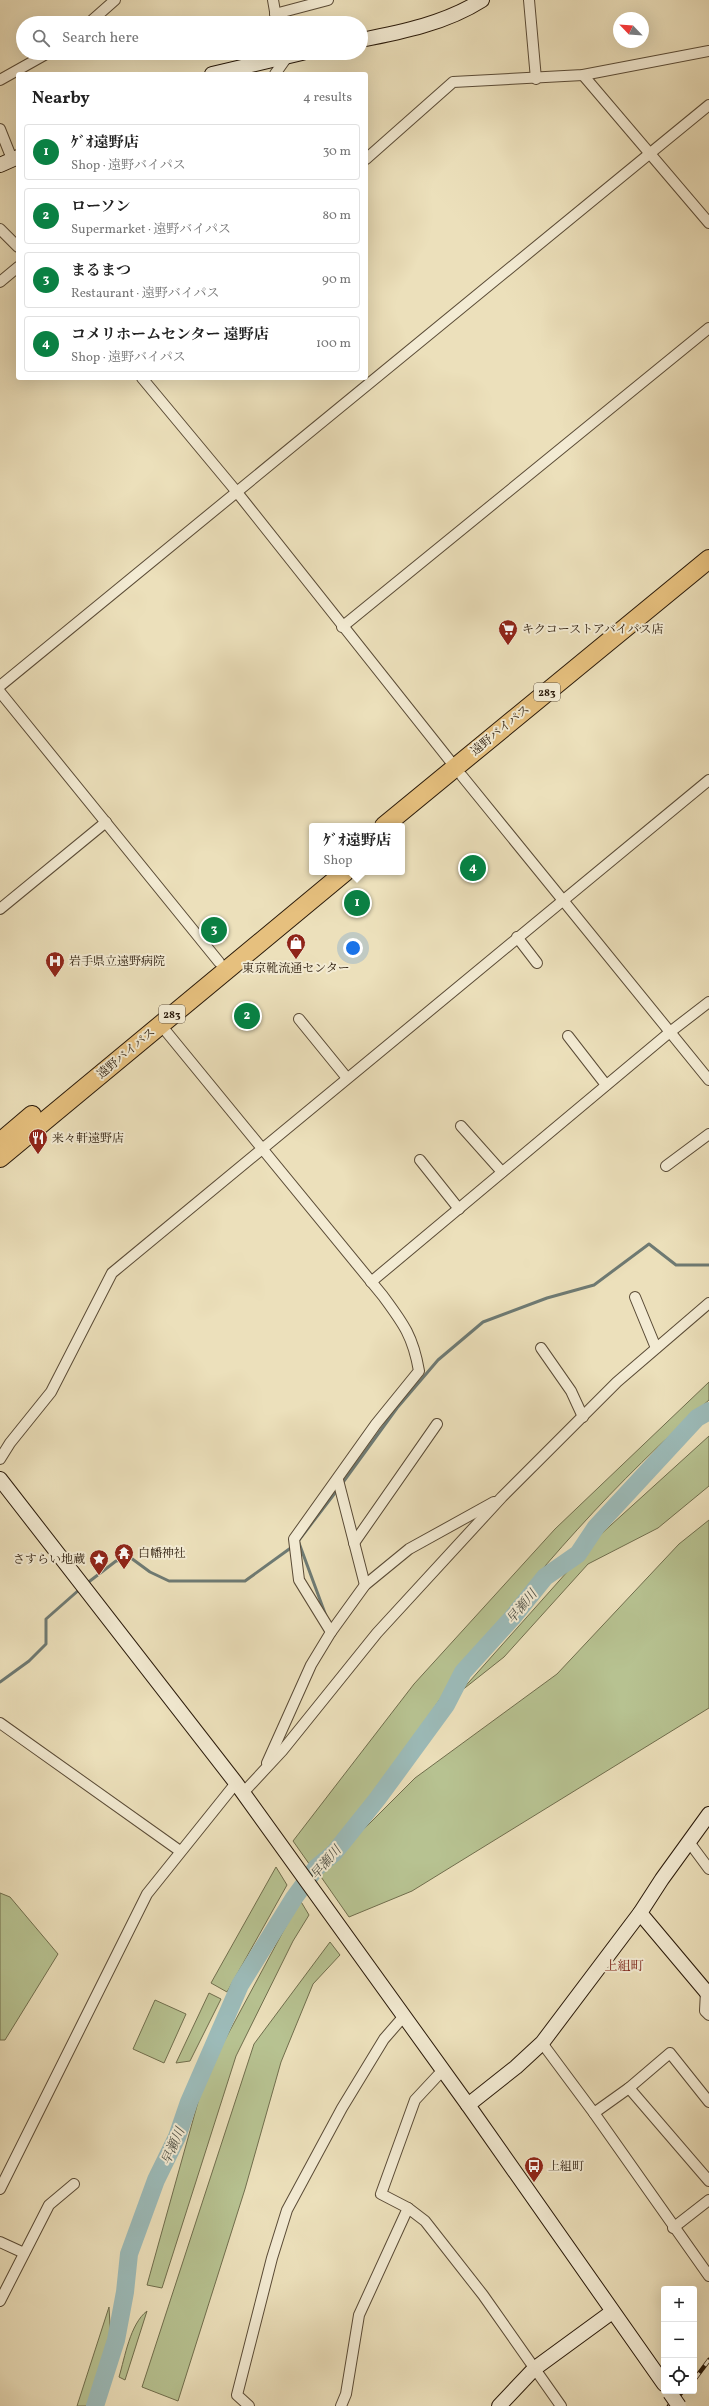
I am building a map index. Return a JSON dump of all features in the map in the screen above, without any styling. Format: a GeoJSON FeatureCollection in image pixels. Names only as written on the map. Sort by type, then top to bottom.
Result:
{"type":"FeatureCollection","features":[{"type":"Feature","properties":{"kind":"highway","name":"遠野バイパス"},"geometry":{"type":"LineString","coordinates":[[404,823],[459,772],[709,559]]}},
{"type":"Feature","properties":{"kind":"highway","name":"遠野バイパス"},"geometry":{"type":"LineString","coordinates":[[388,823],[459,772],[709,574]]}},
{"type":"Feature","properties":{"kind":"highway","name":"遠野バイパス"},"geometry":{"type":"LineString","coordinates":[[0,1142],[325,875]]}},
{"type":"Feature","properties":{"kind":"highway","name":"遠野バイパス"},"geometry":{"type":"LineString","coordinates":[[0,1158],[341,875]]}},
{"type":"Feature","properties":{"kind":"street"},"geometry":{"type":"LineString","coordinates":[[97,16],[114,0]]}},
{"type":"Feature","properties":{"kind":"street"},"geometry":{"type":"LineString","coordinates":[[273,0],[276,16]]}},
{"type":"Feature","properties":{"kind":"street"},"geometry":{"type":"LineString","coordinates":[[282,16],[328,0]]}},
{"type":"Feature","properties":{"kind":"street"},"geometry":{"type":"LineString","coordinates":[[368,39],[401,32],[451,16],[464,11],[482,0]]}},
{"type":"Feature","properties":{"kind":"street"},"geometry":{"type":"LineString","coordinates":[[529,0],[536,79]]}},
{"type":"Feature","properties":{"kind":"street"},"geometry":{"type":"LineString","coordinates":[[368,157],[453,82],[536,79],[583,75],[709,50]]}},
{"type":"Feature","properties":{"kind":"street"},"geometry":{"type":"LineString","coordinates":[[0,80],[36,60]]}},
{"type":"Feature","properties":{"kind":"street"},"geometry":{"type":"LineString","coordinates":[[220,72],[267,60]]}},
{"type":"Feature","properties":{"kind":"street"},"geometry":{"type":"LineString","coordinates":[[276,72],[283,60]]}},
{"type":"Feature","properties":{"kind":"street"},"geometry":{"type":"LineString","coordinates":[[583,75],[709,223]]}},
{"type":"Feature","properties":{"kind":"street"},"geometry":{"type":"LineString","coordinates":[[0,686],[236,491],[709,105]]}},
{"type":"Feature","properties":{"kind":"street"},"geometry":{"type":"LineString","coordinates":[[0,128],[10,160]]}},
{"type":"Feature","properties":{"kind":"street"},"geometry":{"type":"LineString","coordinates":[[0,229],[16,245]]}},
{"type":"Feature","properties":{"kind":"street"},"geometry":{"type":"LineString","coordinates":[[0,282],[16,269]]}},
{"type":"Feature","properties":{"kind":"street"},"geometry":{"type":"LineString","coordinates":[[342,628],[709,328]]}},
{"type":"Feature","properties":{"kind":"street"},"geometry":{"type":"LineString","coordinates":[[144,380],[236,491],[342,628],[709,1080]]}},
{"type":"Feature","properties":{"kind":"street"},"geometry":{"type":"LineString","coordinates":[[0,692],[219,962]]}},
{"type":"Feature","properties":{"kind":"street"},"geometry":{"type":"LineString","coordinates":[[0,1459],[10,1443],[51,1392],[112,1273],[262,1147],[517,937],[563,902],[709,780]]}},
{"type":"Feature","properties":{"kind":"street"},"geometry":{"type":"LineString","coordinates":[[0,909],[106,822]]}},
{"type":"Feature","properties":{"kind":"street"},"geometry":{"type":"LineString","coordinates":[[517,937],[538,963]]}},
{"type":"Feature","properties":{"kind":"street"},"geometry":{"type":"LineString","coordinates":[[371,1282],[606,1085],[709,1002]]}},
{"type":"Feature","properties":{"kind":"street"},"geometry":{"type":"LineString","coordinates":[[299,1019],[347,1078]]}},
{"type":"Feature","properties":{"kind":"street"},"geometry":{"type":"LineString","coordinates":[[160,1024],[371,1282],[407,1328],[415,1348],[419,1371],[376,1424],[338,1480],[294,1539],[299,1580],[331,1632]]}},
{"type":"Feature","properties":{"kind":"street"},"geometry":{"type":"LineString","coordinates":[[568,1036],[606,1085]]}},
{"type":"Feature","properties":{"kind":"street"},"geometry":{"type":"LineString","coordinates":[[461,1126],[502,1172]]}},
{"type":"Feature","properties":{"kind":"street"},"geometry":{"type":"LineString","coordinates":[[666,1166],[709,1134]]}},
{"type":"Feature","properties":{"kind":"street"},"geometry":{"type":"LineString","coordinates":[[420,1160],[459,1209]]}},
{"type":"Feature","properties":{"kind":"street"},"geometry":{"type":"LineString","coordinates":[[635,1297],[656,1348]]}},
{"type":"Feature","properties":{"kind":"street"},"geometry":{"type":"LineString","coordinates":[[0,2189],[147,1894],[180,1851],[242,1793],[282,1751],[377,1633],[502,1497],[617,1382],[709,1303]]}},
{"type":"Feature","properties":{"kind":"street"},"geometry":{"type":"LineString","coordinates":[[541,1348],[572,1391],[582,1416]]}},
{"type":"Feature","properties":{"kind":"street"},"geometry":{"type":"LineString","coordinates":[[354,1543],[437,1424]]}},
{"type":"Feature","properties":{"kind":"street"},"geometry":{"type":"LineString","coordinates":[[0,1479],[242,1793],[362,1956],[661,2380]]}},
{"type":"Feature","properties":{"kind":"street"},"geometry":{"type":"LineString","coordinates":[[338,1480],[365,1585]]}},
{"type":"Feature","properties":{"kind":"street"},"geometry":{"type":"LineString","coordinates":[[264,1770],[311,1665],[331,1632],[365,1585],[409,1550],[502,1497]]}},
{"type":"Feature","properties":{"kind":"street"},"geometry":{"type":"LineString","coordinates":[[0,1723],[180,1851]]}},
{"type":"Feature","properties":{"kind":"street"},"geometry":{"type":"LineString","coordinates":[[468,2105],[516,2067],[542,2043],[640,1913],[662,1879],[709,1814]]}},
{"type":"Feature","properties":{"kind":"street"},"geometry":{"type":"LineString","coordinates":[[689,1842],[709,1869]]}},
{"type":"Feature","properties":{"kind":"street"},"geometry":{"type":"LineString","coordinates":[[640,1913],[707,1992],[705,2011],[709,2015]]}},
{"type":"Feature","properties":{"kind":"street"},"geometry":{"type":"LineString","coordinates":[[249,2406],[237,2395],[272,2258],[287,2210],[346,2101],[384,2039],[404,2016]]}},
{"type":"Feature","properties":{"kind":"street"},"geometry":{"type":"LineString","coordinates":[[542,2043],[594,2113],[673,2228],[709,2276]]}},
{"type":"Feature","properties":{"kind":"street"},"geometry":{"type":"LineString","coordinates":[[594,2113],[629,2088],[670,2053],[709,2102]]}},
{"type":"Feature","properties":{"kind":"street"},"geometry":{"type":"LineString","coordinates":[[442,2071],[415,2100],[381,2194],[408,2208],[426,2221],[483,2295],[560,2406]]}},
{"type":"Feature","properties":{"kind":"street"},"geometry":{"type":"LineString","coordinates":[[629,2088],[709,2181]]}},
{"type":"Feature","properties":{"kind":"street"},"geometry":{"type":"LineString","coordinates":[[0,2301],[49,2205],[74,2184]]}},
{"type":"Feature","properties":{"kind":"street"},"geometry":{"type":"LineString","coordinates":[[673,2228],[709,2200]]}},
{"type":"Feature","properties":{"kind":"street"},"geometry":{"type":"LineString","coordinates":[[341,2406],[346,2394],[359,2315],[408,2208]]}},
{"type":"Feature","properties":{"kind":"street"},"geometry":{"type":"LineString","coordinates":[[0,2242],[24,2253]]}},
{"type":"Feature","properties":{"kind":"street"},"geometry":{"type":"LineString","coordinates":[[499,2406],[534,2368],[612,2312]]}},
{"type":"Feature","properties":{"kind":"street"},"geometry":{"type":"LineString","coordinates":[[671,2394],[679,2406]]}},
{"type":"Feature","properties":{"kind":"green space"},"geometry":{"type":"Polygon","coordinates":[[[709,1382],[709,1400],[609,1495],[517,1599],[460,1671],[374,1795],[352,1823],[312,1868],[293,1841],[414,1684],[555,1529],[709,1382]]]}},
{"type":"Feature","properties":{"kind":"green space"},"geometry":{"type":"Polygon","coordinates":[[[709,1436],[709,1486],[658,1528],[588,1564],[504,1657],[461,1691],[600,1535],[709,1436]]]}},
{"type":"Feature","properties":{"kind":"green space"},"geometry":{"type":"Polygon","coordinates":[[[709,1520],[709,1708],[412,1891],[349,1917],[319,1874],[415,1778],[557,1674],[679,1544],[709,1520]]]}},
{"type":"Feature","properties":{"kind":"green space"},"geometry":{"type":"Polygon","coordinates":[[[276,1867],[287,1885],[227,1992],[211,1983],[276,1867]]]}},
{"type":"Feature","properties":{"kind":"green space"},"geometry":{"type":"Polygon","coordinates":[[[0,1893],[10,1897],[58,1954],[5,2040],[0,2040],[0,1893]]]}},
{"type":"Feature","properties":{"kind":"green space"},"geometry":{"type":"Polygon","coordinates":[[[300,1900],[309,1915],[293,1941],[236,2056],[162,2288],[147,2285],[205,2077],[300,1900]]]}},
{"type":"Feature","properties":{"kind":"green space"},"geometry":{"type":"Polygon","coordinates":[[[330,1942],[340,1955],[313,1984],[281,2062],[245,2189],[178,2401],[142,2387],[254,2044],[330,1942]]]}},
{"type":"Feature","properties":{"kind":"green space"},"geometry":{"type":"Polygon","coordinates":[[[209,1993],[221,1999],[190,2061],[176,2063],[209,1993]]]}},
{"type":"Feature","properties":{"kind":"green space"},"geometry":{"type":"Polygon","coordinates":[[[155,2000],[186,2014],[164,2063],[133,2049],[155,2000]]]}},
{"type":"Feature","properties":{"kind":"green space"},"geometry":{"type":"Polygon","coordinates":[[[109,2307],[111,2343],[88,2406],[77,2406],[109,2307]]]}},
{"type":"Feature","properties":{"kind":"green space"},"geometry":{"type":"Polygon","coordinates":[[[147,2311],[125,2380],[119,2377],[129,2341],[136,2324],[147,2311]]]}},
{"type":"Feature","properties":{"kind":"waterway"},"geometry":{"type":"LineString","coordinates":[[341,1485],[397,1408],[438,1360],[483,1322],[547,1298],[594,1285],[649,1244],[676,1265],[709,1265]]}},
{"type":"Feature","properties":{"kind":"waterway","name":"早瀬川"},"geometry":{"type":"LineString","coordinates":[[95,2406],[116,2340],[125,2292],[129,2254],[156,2180],[177,2137],[189,2102],[240,1985],[294,1898],[316,1868],[334,1853],[378,1798],[446,1705],[463,1672],[512,1618],[545,1577],[578,1554],[596,1527],[697,1418],[709,1411]]}},
{"type":"Feature","properties":{"kind":"waterway"},"geometry":{"type":"LineString","coordinates":[[299,1540],[338,1489]]}},
{"type":"Feature","properties":{"kind":"waterway"},"geometry":{"type":"LineString","coordinates":[[299,1543],[326,1616]]}},
{"type":"Feature","properties":{"kind":"waterway"},"geometry":{"type":"LineString","coordinates":[[86,1584],[116,1561],[131,1558],[150,1572],[169,1581],[245,1581],[292,1547]]}},
{"type":"Feature","properties":{"kind":"waterway"},"geometry":{"type":"LineString","coordinates":[[0,1682],[29,1661],[46,1644],[46,1619],[80,1589]]}},
{"type":"Feature","properties":{"kind":"railway"},"geometry":{"type":"LineString","coordinates":[[697,2376],[709,2360]]}},
{"type":"Feature","properties":{"kind":"railway"},"geometry":{"type":"LineString","coordinates":[[669,2406],[680,2394]]}},
{"type":"Feature","properties":{"kind":"place","name":"キクコーストアバイパス店"},"geometry":{"type":"Point","coordinates":[508,646]}},
{"type":"Feature","properties":{"kind":"place","name":"コメリホームセンター 遠野店"},"geometry":{"type":"Point","coordinates":[473,868]}},
{"type":"Feature","properties":{"kind":"place","name":"ｹﾞｵ遠野店"},"geometry":{"type":"Point","coordinates":[357,903]}},
{"type":"Feature","properties":{"kind":"place","name":"まるまつ"},"geometry":{"type":"Point","coordinates":[214,930]}},
{"type":"Feature","properties":{"kind":"place","name":"東京靴流通センター"},"geometry":{"type":"Point","coordinates":[296,960]}},
{"type":"Feature","properties":{"kind":"place","name":"岩手県立遠野病院"},"geometry":{"type":"Point","coordinates":[55,978]}},
{"type":"Feature","properties":{"kind":"place","name":"ローソン"},"geometry":{"type":"Point","coordinates":[247,1016]}},
{"type":"Feature","properties":{"kind":"place","name":"来々軒遠野店"},"geometry":{"type":"Point","coordinates":[38,1155]}},
{"type":"Feature","properties":{"kind":"place","name":"白幡神社"},"geometry":{"type":"Point","coordinates":[124,1570]}},
{"type":"Feature","properties":{"kind":"place","name":"さすらい地蔵"},"geometry":{"type":"Point","coordinates":[99,1576]}},
{"type":"Feature","properties":{"kind":"place","name":"上組町"},"geometry":{"type":"Point","coordinates":[534,2183]}},
{"type":"Feature","properties":{"kind":"district","name":"上組町"},"geometry":{"type":"Point","coordinates":[624,1965]}}]}
